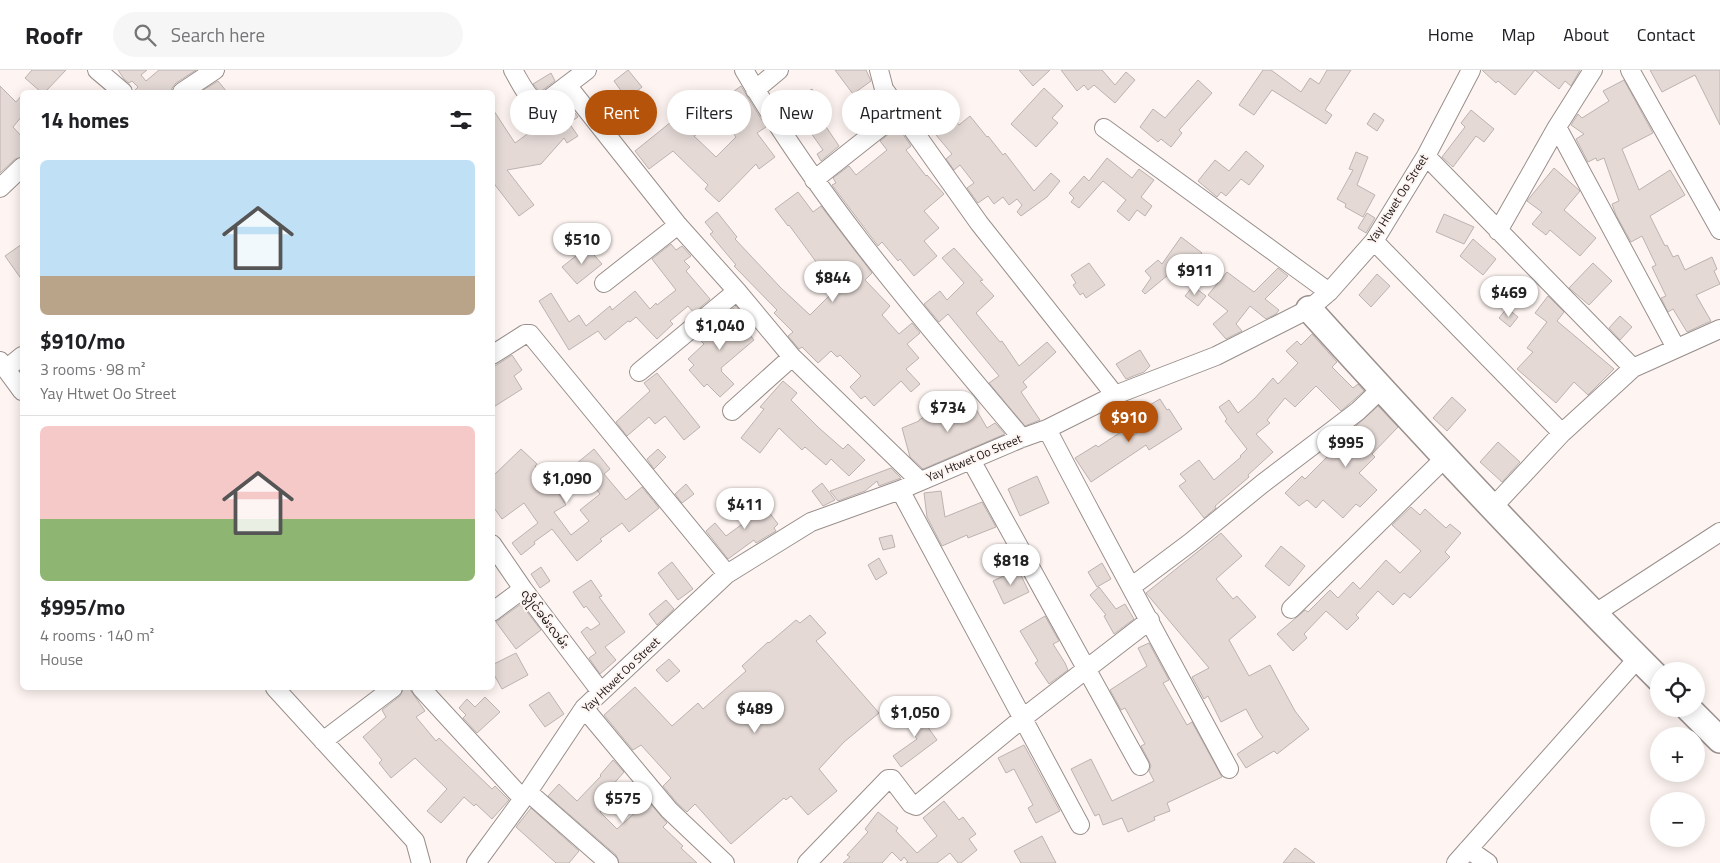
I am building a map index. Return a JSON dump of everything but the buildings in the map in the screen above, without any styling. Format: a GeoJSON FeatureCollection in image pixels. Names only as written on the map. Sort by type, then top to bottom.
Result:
{"type":"FeatureCollection","features":[{"type":"Feature","properties":{"kind":"street"},"geometry":{"type":"LineString","coordinates":[[97,70],[112,89]]}},
{"type":"Feature","properties":{"kind":"street"},"geometry":{"type":"LineString","coordinates":[[185,90],[215,70]]}},
{"type":"Feature","properties":{"kind":"street"},"geometry":{"type":"LineString","coordinates":[[513,70],[526,93],[536,103],[545,102],[588,70]]}},
{"type":"Feature","properties":{"kind":"street"},"geometry":{"type":"LineString","coordinates":[[744,70],[814,180],[940,340],[1022,438]]}},
{"type":"Feature","properties":{"kind":"street"},"geometry":{"type":"LineString","coordinates":[[755,90],[779,70]]}},
{"type":"Feature","properties":{"kind":"street"},"geometry":{"type":"LineString","coordinates":[[879,70],[885,90]]}},
{"type":"Feature","properties":{"kind":"street","name":"Yay Htwet Oo Street"},"geometry":{"type":"LineString","coordinates":[[476,863],[525,796],[584,708],[727,574],[811,522],[900,490],[1047,429],[1115,395],[1216,356],[1308,309],[1329,292],[1374,241],[1426,156],[1471,70]]}},
{"type":"Feature","properties":{"kind":"street"},"geometry":{"type":"LineString","coordinates":[[1498,231],[1557,127],[1593,70]]}},
{"type":"Feature","properties":{"kind":"street"},"geometry":{"type":"LineString","coordinates":[[1630,70],[1720,230]]}},
{"type":"Feature","properties":{"kind":"street"},"geometry":{"type":"LineString","coordinates":[[567,85],[678,225],[792,356],[920,481]]}},
{"type":"Feature","properties":{"kind":"street"},"geometry":{"type":"LineString","coordinates":[[1557,127],[1676,348]]}},
{"type":"Feature","properties":{"kind":"street"},"geometry":{"type":"LineString","coordinates":[[1104,128],[1329,292]]}},
{"type":"Feature","properties":{"kind":"street"},"geometry":{"type":"LineString","coordinates":[[814,180],[871,135]]}},
{"type":"Feature","properties":{"kind":"street"},"geometry":{"type":"LineString","coordinates":[[916,135],[979,223],[1115,395]]}},
{"type":"Feature","properties":{"kind":"street"},"geometry":{"type":"LineString","coordinates":[[1426,156],[1633,368]]}},
{"type":"Feature","properties":{"kind":"street"},"geometry":{"type":"LineString","coordinates":[[0,188],[20,169]]}},
{"type":"Feature","properties":{"kind":"street"},"geometry":{"type":"LineString","coordinates":[[604,283],[678,225]]}},
{"type":"Feature","properties":{"kind":"street"},"geometry":{"type":"LineString","coordinates":[[1374,241],[1562,433]]}},
{"type":"Feature","properties":{"kind":"street"},"geometry":{"type":"LineString","coordinates":[[639,372],[737,291]]}},
{"type":"Feature","properties":{"kind":"street"},"geometry":{"type":"LineString","coordinates":[[1308,309],[1594,614],[1650,670]]}},
{"type":"Feature","properties":{"kind":"street"},"geometry":{"type":"LineString","coordinates":[[1493,507],[1562,433],[1633,368],[1720,329]]}},
{"type":"Feature","properties":{"kind":"street"},"geometry":{"type":"LineString","coordinates":[[495,353],[525,334],[530,334],[727,574]]}},
{"type":"Feature","properties":{"kind":"street"},"geometry":{"type":"LineString","coordinates":[[732,411],[792,356]]}},
{"type":"Feature","properties":{"kind":"street"},"geometry":{"type":"LineString","coordinates":[[20,357],[3,365],[20,388]]}},
{"type":"Feature","properties":{"kind":"street"},"geometry":{"type":"LineString","coordinates":[[1131,588],[1358,411],[1381,389]]}},
{"type":"Feature","properties":{"kind":"street"},"geometry":{"type":"LineString","coordinates":[[1047,429],[1229,769]]}},
{"type":"Feature","properties":{"kind":"street"},"geometry":{"type":"LineString","coordinates":[[1291,608],[1446,457]]}},
{"type":"Feature","properties":{"kind":"street"},"geometry":{"type":"LineString","coordinates":[[971,460],[1140,766]]}},
{"type":"Feature","properties":{"kind":"street"},"geometry":{"type":"LineString","coordinates":[[900,490],[1080,825]]}},
{"type":"Feature","properties":{"kind":"street"},"geometry":{"type":"LineString","coordinates":[[1594,614],[1720,532]]}},
{"type":"Feature","properties":{"kind":"street","name":"လွိုင်ခမ်းလမ်း"},"geometry":{"type":"LineString","coordinates":[[495,548],[523,589],[601,692]]}},
{"type":"Feature","properties":{"kind":"street"},"geometry":{"type":"LineString","coordinates":[[495,610],[523,589]]}},
{"type":"Feature","properties":{"kind":"street"},"geometry":{"type":"LineString","coordinates":[[807,863],[888,779],[892,779],[911,804],[916,806],[1023,718],[1150,620]]}},
{"type":"Feature","properties":{"kind":"street"},"geometry":{"type":"LineString","coordinates":[[1456,863],[1638,658]]}},
{"type":"Feature","properties":{"kind":"street"},"geometry":{"type":"LineString","coordinates":[[277,690],[415,841],[421,863]]}},
{"type":"Feature","properties":{"kind":"street"},"geometry":{"type":"LineString","coordinates":[[323,741],[390,690]]}},
{"type":"Feature","properties":{"kind":"street"},"geometry":{"type":"LineString","coordinates":[[423,690],[525,796],[609,863]]}},
{"type":"Feature","properties":{"kind":"street"},"geometry":{"type":"LineString","coordinates":[[584,708],[669,810],[725,863]]}},
{"type":"Feature","properties":{"kind":"street"},"geometry":{"type":"LineString","coordinates":[[1697,717],[1720,740]]}},
{"type":"Feature","properties":{"kind":"street"},"geometry":{"type":"LineString","coordinates":[[1468,850],[1488,863]]}}]}
